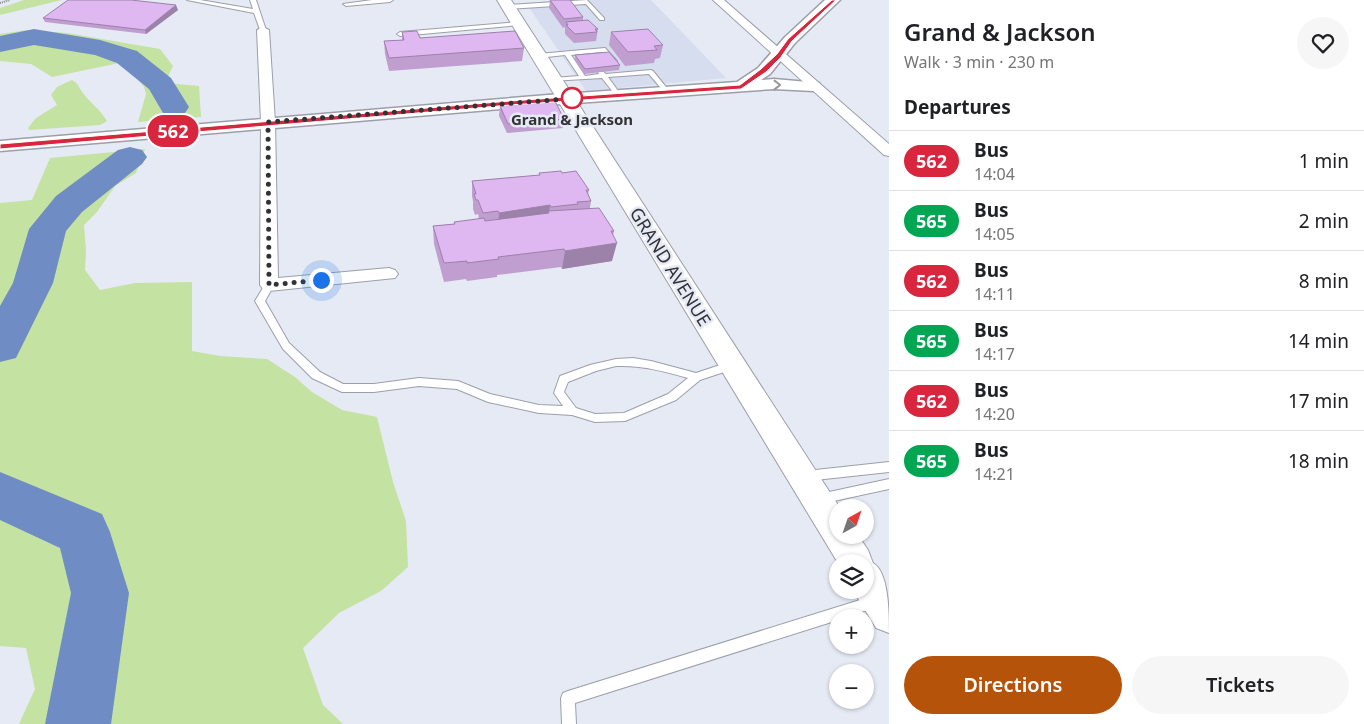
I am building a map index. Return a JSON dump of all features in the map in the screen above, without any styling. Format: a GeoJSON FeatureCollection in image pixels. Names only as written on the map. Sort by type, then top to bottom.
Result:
{"type":"FeatureCollection","features":[{"type":"Feature","properties":{"kind":"main road","name":"GRAND AVENUE"},"geometry":{"type":"LineString","coordinates":[[506,4],[829,520]]}},
{"type":"Feature","properties":{"kind":"street"},"geometry":{"type":"LineString","coordinates":[[718,0],[889,152]]}},
{"type":"Feature","properties":{"kind":"street"},"geometry":{"type":"LineString","coordinates":[[741,87],[764,70],[779,55],[790,40],[834,0]]}},
{"type":"Feature","properties":{"kind":"street"},"geometry":{"type":"LineString","coordinates":[[263,30],[268,122],[269,285],[389,274]]}},
{"type":"Feature","properties":{"kind":"street"},"geometry":{"type":"LineString","coordinates":[[0,146],[268,122],[559,89],[618,95],[774,84],[813,86]]}},
{"type":"Feature","properties":{"kind":"lane"},"geometry":{"type":"LineString","coordinates":[[190,0],[256,11]]}},
{"type":"Feature","properties":{"kind":"lane"},"geometry":{"type":"LineString","coordinates":[[253,0],[263,30]]}},
{"type":"Feature","properties":{"kind":"lane"},"geometry":{"type":"LineString","coordinates":[[346,4],[390,0]]}},
{"type":"Feature","properties":{"kind":"lane"},"geometry":{"type":"LineString","coordinates":[[506,4],[587,2],[602,19]]}},
{"type":"Feature","properties":{"kind":"lane"},"geometry":{"type":"LineString","coordinates":[[400,34],[518,24]]}},
{"type":"Feature","properties":{"kind":"lane"},"geometry":{"type":"LineString","coordinates":[[538,56],[605,50],[625,74]]}},
{"type":"Feature","properties":{"kind":"lane"},"geometry":{"type":"LineString","coordinates":[[585,52],[591,59]]}},
{"type":"Feature","properties":{"kind":"lane"},"geometry":{"type":"LineString","coordinates":[[567,54],[583,78]]}},
{"type":"Feature","properties":{"kind":"lane"},"geometry":{"type":"LineString","coordinates":[[559,89],[583,78],[602,74],[650,72],[667,92]]}},
{"type":"Feature","properties":{"kind":"lane"},"geometry":{"type":"LineString","coordinates":[[602,74],[618,95]]}},
{"type":"Feature","properties":{"kind":"lane"},"geometry":{"type":"LineString","coordinates":[[269,285],[260,302],[286,346],[316,375],[342,388],[374,388],[419,382],[458,385],[488,398],[539,409],[572,411],[595,418],[625,417],[672,396],[696,377],[732,365]]}},
{"type":"Feature","properties":{"kind":"lane"},"geometry":{"type":"LineString","coordinates":[[572,411],[558,394],[564,379],[587,369],[624,362],[655,365],[696,377]]}},
{"type":"Feature","properties":{"kind":"lane"},"geometry":{"type":"LineString","coordinates":[[802,477],[889,467]]}},
{"type":"Feature","properties":{"kind":"lane"},"geometry":{"type":"LineString","coordinates":[[816,500],[889,484]]}},
{"type":"Feature","properties":{"kind":"lane"},"geometry":{"type":"LineString","coordinates":[[569,724],[568,698],[878,597]]}},
{"type":"Feature","properties":{"kind":"path"},"geometry":{"type":"LineString","coordinates":[[0,3],[10,0]]}},
{"type":"Feature","properties":{"kind":"shaded area"},"geometry":{"type":"Polygon","coordinates":[[[564,0],[651,0],[726,78],[586,91],[526,3],[564,0]]]}},
{"type":"Feature","properties":{"kind":"green space"},"geometry":{"type":"Polygon","coordinates":[[[24,0],[62,0],[0,15],[0,8],[24,0]]]}},
{"type":"Feature","properties":{"kind":"green space"},"geometry":{"type":"Polygon","coordinates":[[[27,30],[67,33],[160,49],[173,66],[165,83],[199,86],[201,117],[138,122],[146,94],[144,87],[124,62],[52,77],[31,64],[0,61],[0,34],[27,30]]]}},
{"type":"Feature","properties":{"kind":"green space"},"geometry":{"type":"Polygon","coordinates":[[[72,80],[107,121],[100,125],[29,130],[28,128],[36,118],[57,105],[51,95],[57,87],[72,80]]]}},
{"type":"Feature","properties":{"kind":"green space"},"geometry":{"type":"Polygon","coordinates":[[[145,149],[136,173],[115,186],[97,212],[84,225],[85,270],[100,290],[135,283],[192,282],[192,351],[220,356],[267,359],[295,377],[312,392],[342,410],[377,417],[393,482],[406,521],[408,567],[381,591],[339,613],[303,648],[323,705],[343,724],[19,724],[35,689],[26,648],[0,646],[0,203],[32,200],[50,158],[145,149]]]}},
{"type":"Feature","properties":{"kind":"building"},"geometry":{"type":"Polygon","coordinates":[[[68,0],[131,0],[176,5],[145,30],[43,18],[68,0]]]}},
{"type":"Feature","properties":{"kind":"building"},"geometry":{"type":"Polygon","coordinates":[[[550,0],[570,0],[583,17],[564,19],[550,0]]]}},
{"type":"Feature","properties":{"kind":"building"},"geometry":{"type":"Polygon","coordinates":[[[588,20],[598,29],[595,29],[597,32],[575,34],[566,25],[568,25],[566,22],[588,20]]]}},
{"type":"Feature","properties":{"kind":"building"},"geometry":{"type":"Polygon","coordinates":[[[648,29],[663,45],[654,46],[657,50],[628,52],[611,32],[648,29]]]}},
{"type":"Feature","properties":{"kind":"building"},"geometry":{"type":"Polygon","coordinates":[[[417,31],[420,38],[515,31],[524,48],[389,58],[384,41],[404,40],[402,32],[417,31]]]}},
{"type":"Feature","properties":{"kind":"building"},"geometry":{"type":"Polygon","coordinates":[[[609,52],[620,65],[585,69],[575,55],[609,52]]]}},
{"type":"Feature","properties":{"kind":"building"},"geometry":{"type":"Polygon","coordinates":[[[555,101],[564,119],[508,124],[500,106],[555,101]]]}},
{"type":"Feature","properties":{"kind":"building"},"geometry":{"type":"Polygon","coordinates":[[[561,171],[562,173],[576,171],[589,190],[586,190],[591,201],[499,213],[498,211],[483,213],[474,194],[476,194],[472,181],[540,175],[539,173],[561,171]]]}},
{"type":"Feature","properties":{"kind":"building"},"geometry":{"type":"Polygon","coordinates":[[[599,208],[614,231],[611,231],[617,243],[565,251],[564,249],[498,257],[499,259],[467,263],[467,261],[444,263],[433,226],[484,218],[485,221],[549,213],[548,211],[599,208]]]}},
{"type":"Feature","properties":{"kind":"waterway"},"geometry":{"type":"LineString","coordinates":[[0,44],[34,37],[100,48],[127,57],[161,84],[174,107]]}},
{"type":"Feature","properties":{"kind":"waterway"},"geometry":{"type":"LineString","coordinates":[[0,346],[33,283],[48,229],[69,204],[130,157]]}},
{"type":"Feature","properties":{"kind":"waterway"},"geometry":{"type":"LineString","coordinates":[[0,495],[83,532],[100,593],[78,724]]}},
{"type":"Feature","properties":{"kind":"bus line","name":"562"},"geometry":{"type":"LineString","coordinates":[[0,146],[564,98],[741,87],[764,70],[779,55],[790,40],[833,0]]}},
{"type":"Feature","properties":{"kind":"place","name":"Grand & Jackson"},"geometry":{"type":"Point","coordinates":[572,98]}},
{"type":"Feature","properties":{"kind":"route"},"geometry":{"type":"LineString","coordinates":[[321,280],[269,285],[268,122],[579,98],[572,98]]}}]}
